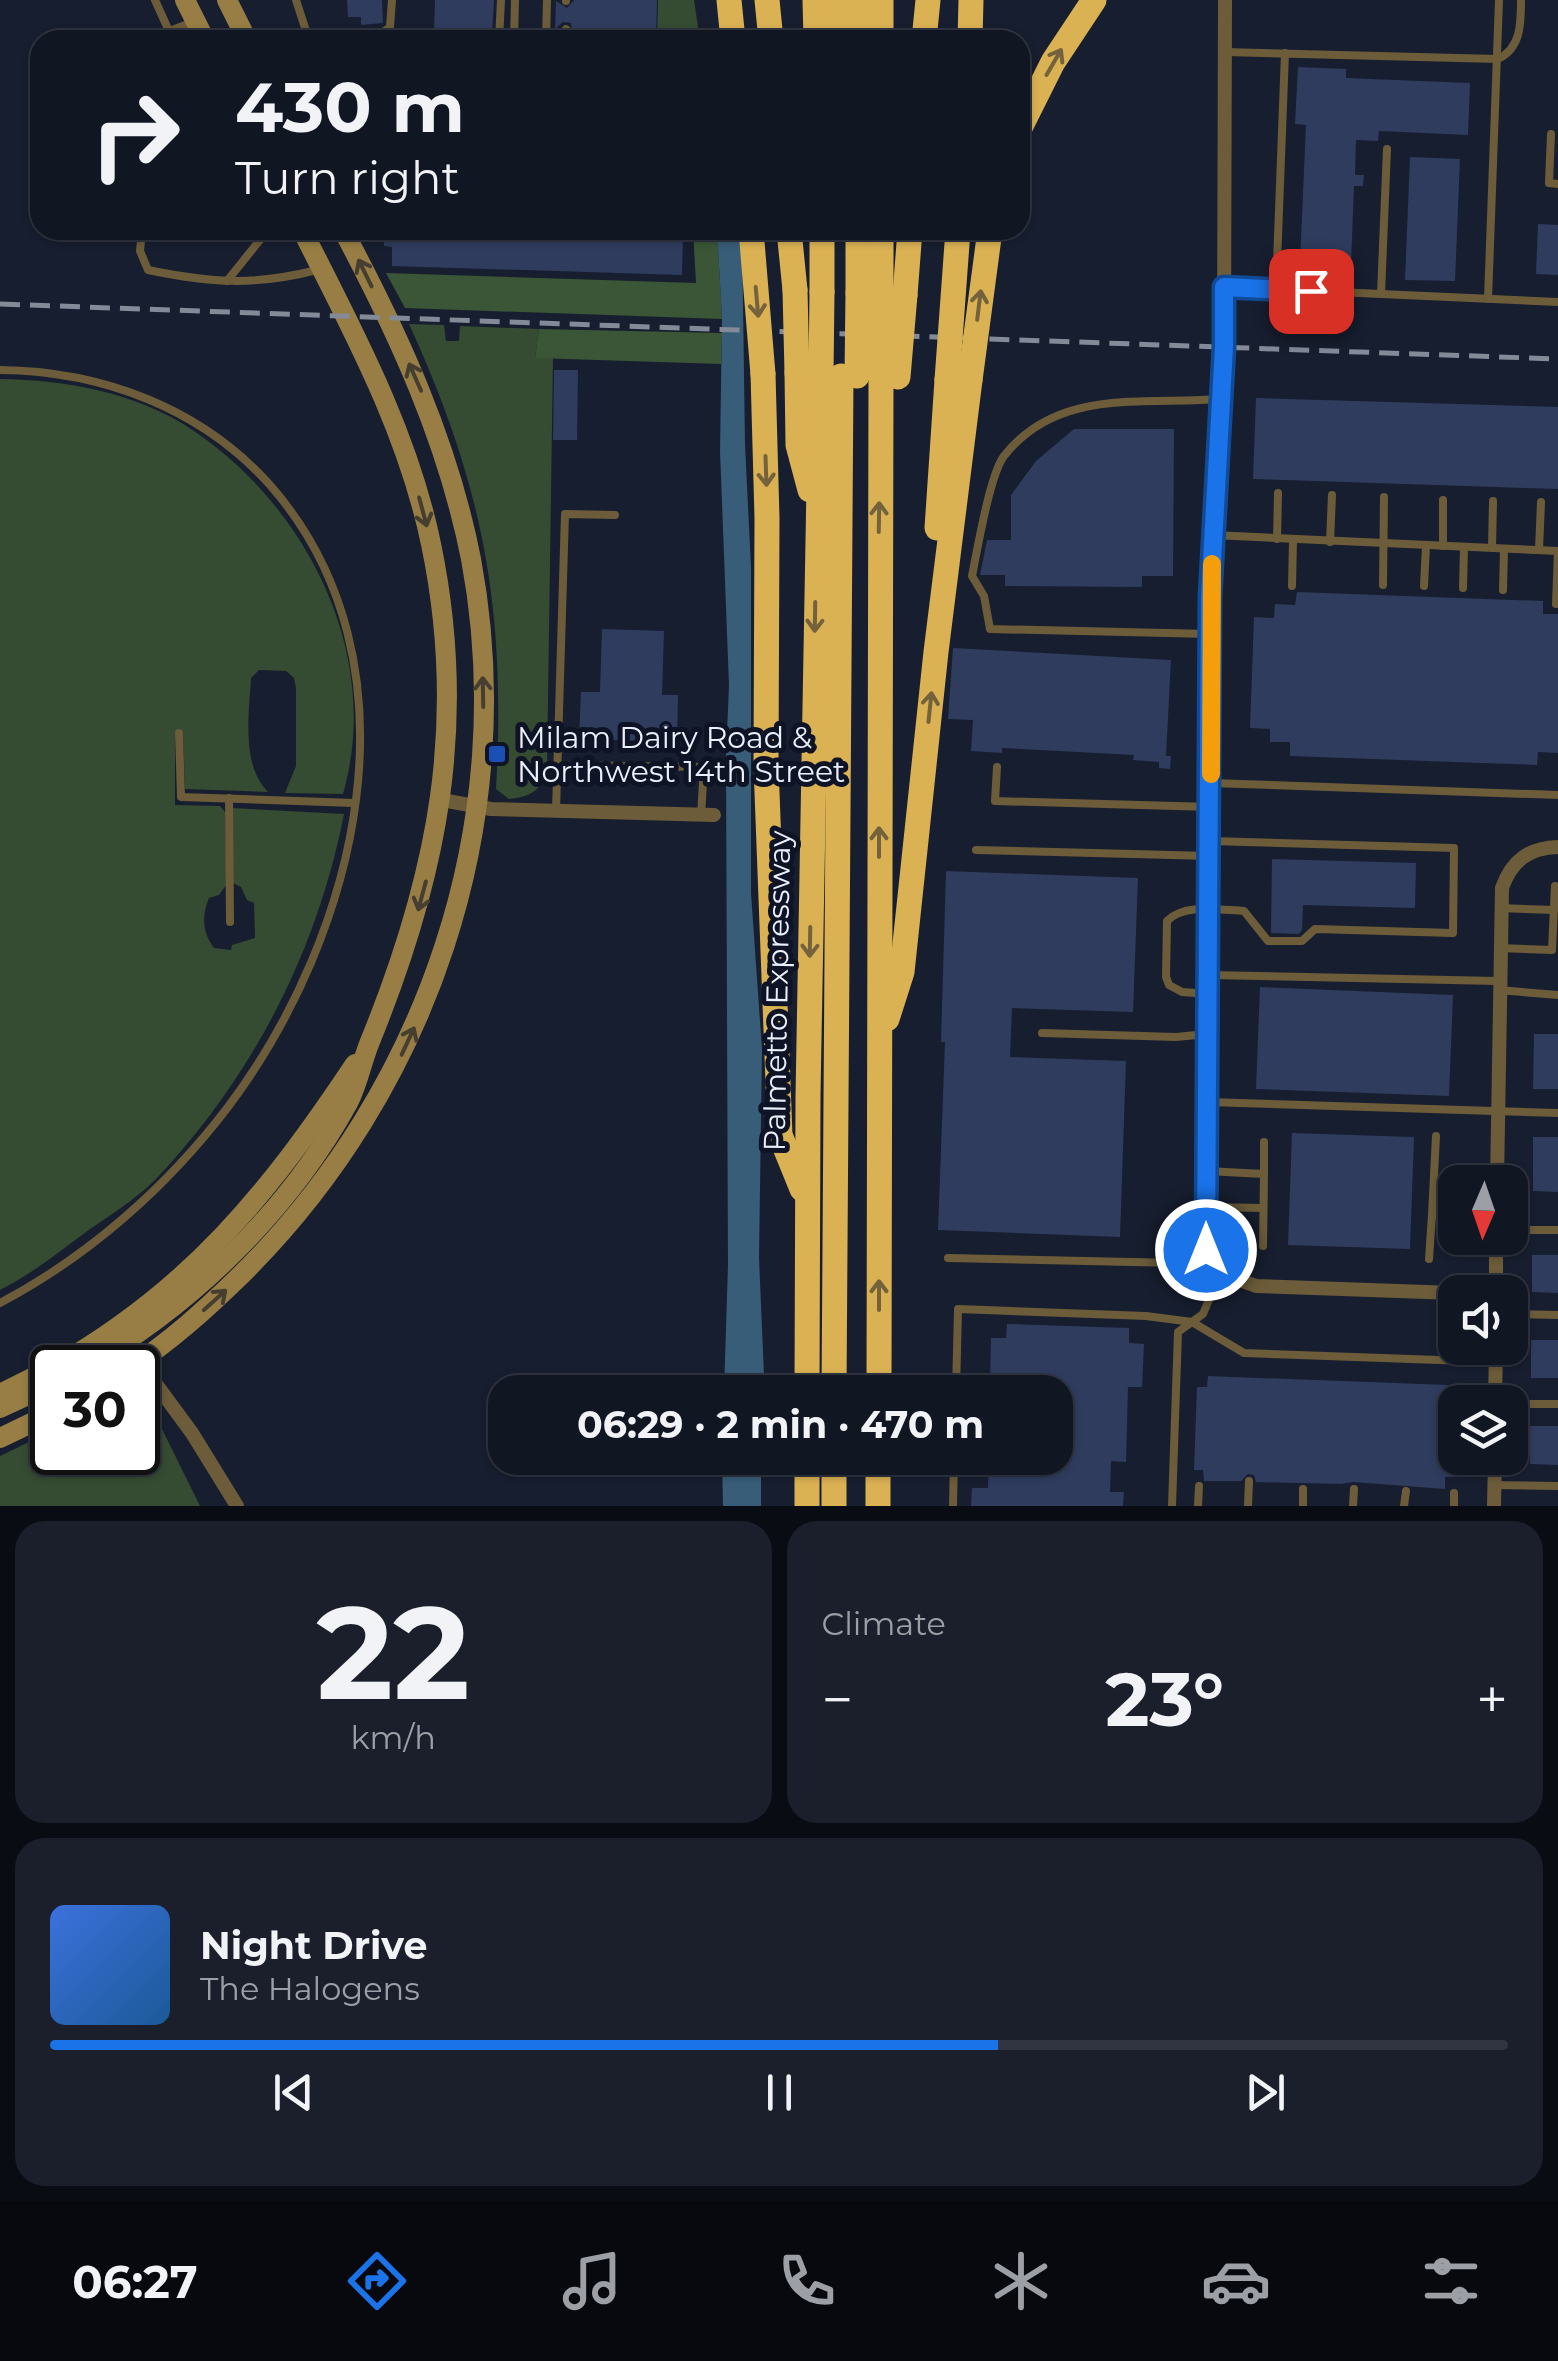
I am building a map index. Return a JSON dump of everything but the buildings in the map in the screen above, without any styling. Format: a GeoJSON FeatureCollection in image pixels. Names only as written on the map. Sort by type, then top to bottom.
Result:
{"type":"FeatureCollection","features":[{"type":"Feature","properties":{"kind":"highway"},"geometry":{"type":"LineString","coordinates":[[729,0],[732,30]]}},
{"type":"Feature","properties":{"kind":"highway"},"geometry":{"type":"LineString","coordinates":[[767,0],[770,30]]}},
{"type":"Feature","properties":{"kind":"highway"},"geometry":{"type":"LineString","coordinates":[[815,0],[816,30]]}},
{"type":"Feature","properties":{"kind":"highway"},"geometry":{"type":"LineString","coordinates":[[836,0],[837,30]]}},
{"type":"Feature","properties":{"kind":"highway"},"geometry":{"type":"LineString","coordinates":[[857,0],[857,30]]}},
{"type":"Feature","properties":{"kind":"highway"},"geometry":{"type":"LineString","coordinates":[[880,0],[880,30]]}},
{"type":"Feature","properties":{"kind":"highway"},"geometry":{"type":"LineString","coordinates":[[925,30],[928,0]]}},
{"type":"Feature","properties":{"kind":"highway"},"geometry":{"type":"LineString","coordinates":[[970,30],[971,0]]}},
{"type":"Feature","properties":{"kind":"highway"},"geometry":{"type":"LineString","coordinates":[[1030,108],[1053,62],[1094,0]]}},
{"type":"Feature","properties":{"kind":"highway"},"geometry":{"type":"LineString","coordinates":[[753,240],[763,374],[766,766],[780,1135],[808,1202]]}},
{"type":"Feature","properties":{"kind":"highway"},"geometry":{"type":"LineString","coordinates":[[790,240],[794,290],[849,375],[880,414],[878,1375]]}},
{"type":"Feature","properties":{"kind":"highway","name":"Palmetto Expressway"},"geometry":{"type":"LineString","coordinates":[[828,240],[861,293]]}},
{"type":"Feature","properties":{"kind":"highway"},"geometry":{"type":"LineString","coordinates":[[845,240],[861,293],[849,375],[852,1375]]}},
{"type":"Feature","properties":{"kind":"highway"},"geometry":{"type":"LineString","coordinates":[[834,1375],[849,375],[861,293],[858,240]]}},
{"type":"Feature","properties":{"kind":"highway","name":"Palmetto Expressway"},"geometry":{"type":"LineString","coordinates":[[807,1375],[817,520],[849,375],[861,293],[877,240]]}},
{"type":"Feature","properties":{"kind":"highway"},"geometry":{"type":"LineString","coordinates":[[861,293],[902,240]]}},
{"type":"Feature","properties":{"kind":"highway"},"geometry":{"type":"LineString","coordinates":[[958,240],[959,380]]}},
{"type":"Feature","properties":{"kind":"highway"},"geometry":{"type":"LineString","coordinates":[[880,1044],[902,972],[936,652],[936,540],[959,380],[988,240]]}},
{"type":"Feature","properties":{"kind":"highway"},"geometry":{"type":"LineString","coordinates":[[806,1506],[807,1475]]}},
{"type":"Feature","properties":{"kind":"highway"},"geometry":{"type":"LineString","coordinates":[[834,1475],[834,1506]]}},
{"type":"Feature","properties":{"kind":"highway"},"geometry":{"type":"LineString","coordinates":[[851,1475],[851,1506]]}},
{"type":"Feature","properties":{"kind":"highway"},"geometry":{"type":"LineString","coordinates":[[878,1475],[878,1506]]}},
{"type":"Feature","properties":{"kind":"main road"},"geometry":{"type":"LineString","coordinates":[[184,0],[199,30]]}},
{"type":"Feature","properties":{"kind":"main road"},"geometry":{"type":"LineString","coordinates":[[233,6],[242,30]]}},
{"type":"Feature","properties":{"kind":"main road"},"geometry":{"type":"LineString","coordinates":[[120,1345],[188,1293],[276,1206],[344,1109],[409,942],[442,800],[447,664],[428,530],[390,410],[307,240]]}},
{"type":"Feature","properties":{"kind":"main road"},"geometry":{"type":"LineString","coordinates":[[322,240],[325,275]]}},
{"type":"Feature","properties":{"kind":"main road"},"geometry":{"type":"LineString","coordinates":[[159,1345],[199,1314],[260,1256],[314,1194],[362,1125],[403,1052],[440,962],[463,882],[477,806],[483,752],[482,648],[465,531],[427,406],[348,240]]}},
{"type":"Feature","properties":{"kind":"main road"},"geometry":{"type":"LineString","coordinates":[[88,1345],[146,1306],[231,1229],[306,1138],[370,1041]]}},
{"type":"Feature","properties":{"kind":"main road"},"geometry":{"type":"LineString","coordinates":[[0,1394],[30,1379]]}},
{"type":"Feature","properties":{"kind":"main road"},"geometry":{"type":"LineString","coordinates":[[0,1408],[30,1394]]}},
{"type":"Feature","properties":{"kind":"main road"},"geometry":{"type":"LineString","coordinates":[[0,1438],[30,1424]]}},
{"type":"Feature","properties":{"kind":"street"},"geometry":{"type":"LineString","coordinates":[[1225,0],[1224,287],[1210,634],[1206,1250],[1220,1272],[1256,1286],[1438,1292]]}},
{"type":"Feature","properties":{"kind":"street"},"geometry":{"type":"LineString","coordinates":[[442,800],[477,806],[708,815]]}},
{"type":"Feature","properties":{"kind":"street"},"geometry":{"type":"LineString","coordinates":[[1497,1165],[1502,888],[1514,863],[1532,851],[1558,847]]}},
{"type":"Feature","properties":{"kind":"street"},"geometry":{"type":"LineString","coordinates":[[160,1395],[192,1434],[238,1506]]}},
{"type":"Feature","properties":{"kind":"street"},"geometry":{"type":"LineString","coordinates":[[1494,1475],[1494,1506]]}},
{"type":"Feature","properties":{"kind":"lane"},"geometry":{"type":"LineString","coordinates":[[155,0],[169,30]]}},
{"type":"Feature","properties":{"kind":"lane"},"geometry":{"type":"LineString","coordinates":[[296,0],[305,30]]}},
{"type":"Feature","properties":{"kind":"lane"},"geometry":{"type":"LineString","coordinates":[[386,30],[390,27],[392,0]]}},
{"type":"Feature","properties":{"kind":"lane"},"geometry":{"type":"LineString","coordinates":[[500,30],[501,0]]}},
{"type":"Feature","properties":{"kind":"lane"},"geometry":{"type":"LineString","coordinates":[[514,30],[515,0]]}},
{"type":"Feature","properties":{"kind":"lane"},"geometry":{"type":"LineString","coordinates":[[546,30],[547,0]]}},
{"type":"Feature","properties":{"kind":"lane"},"geometry":{"type":"LineString","coordinates":[[1488,299],[1499,0]]}},
{"type":"Feature","properties":{"kind":"lane"},"geometry":{"type":"LineString","coordinates":[[1224,52],[1498,60],[1510,54],[1516,43],[1522,0]]}},
{"type":"Feature","properties":{"kind":"lane"},"geometry":{"type":"LineString","coordinates":[[1276,290],[1285,53]]}},
{"type":"Feature","properties":{"kind":"lane"},"geometry":{"type":"LineString","coordinates":[[1551,134],[1548,184],[1558,184]]}},
{"type":"Feature","properties":{"kind":"lane"},"geometry":{"type":"LineString","coordinates":[[1381,294],[1387,149]]}},
{"type":"Feature","properties":{"kind":"lane"},"geometry":{"type":"LineString","coordinates":[[141,240],[140,251],[148,270],[207,282],[325,275]]}},
{"type":"Feature","properties":{"kind":"lane"},"geometry":{"type":"LineString","coordinates":[[227,281],[259,241]]}},
{"type":"Feature","properties":{"kind":"lane"},"geometry":{"type":"LineString","coordinates":[[1224,287],[1558,302]]}},
{"type":"Feature","properties":{"kind":"lane"},"geometry":{"type":"LineString","coordinates":[[0,370],[81,378],[156,402],[221,441],[261,476],[283,501],[324,564],[351,638],[359,681],[361,725],[354,802],[339,878],[310,961],[276,1032],[236,1095],[187,1157],[136,1208],[72,1258],[0,1302]]}},
{"type":"Feature","properties":{"kind":"lane"},"geometry":{"type":"LineString","coordinates":[[1210,634],[990,629],[984,596],[972,576],[984,516],[1002,458],[1038,426],[1074,407],[1220,399]]}},
{"type":"Feature","properties":{"kind":"lane"},"geometry":{"type":"LineString","coordinates":[[1277,539],[1278,492]]}},
{"type":"Feature","properties":{"kind":"lane"},"geometry":{"type":"LineString","coordinates":[[1330,542],[1332,495]]}},
{"type":"Feature","properties":{"kind":"lane"},"geometry":{"type":"LineString","coordinates":[[1382,585],[1384,497]]}},
{"type":"Feature","properties":{"kind":"lane"},"geometry":{"type":"LineString","coordinates":[[1442,500],[1443,546]]}},
{"type":"Feature","properties":{"kind":"lane"},"geometry":{"type":"LineString","coordinates":[[1492,548],[1494,501]]}},
{"type":"Feature","properties":{"kind":"lane"},"geometry":{"type":"LineString","coordinates":[[1539,550],[1541,502]]}},
{"type":"Feature","properties":{"kind":"lane"},"geometry":{"type":"LineString","coordinates":[[556,810],[565,514],[615,514]]}},
{"type":"Feature","properties":{"kind":"lane"},"geometry":{"type":"LineString","coordinates":[[1212,536],[1558,551],[1556,604]]}},
{"type":"Feature","properties":{"kind":"lane"},"geometry":{"type":"LineString","coordinates":[[1292,540],[1292,586]]}},
{"type":"Feature","properties":{"kind":"lane"},"geometry":{"type":"LineString","coordinates":[[1424,586],[1426,546]]}},
{"type":"Feature","properties":{"kind":"lane"},"geometry":{"type":"LineString","coordinates":[[1463,588],[1464,547]]}},
{"type":"Feature","properties":{"kind":"lane"},"geometry":{"type":"LineString","coordinates":[[1503,590],[1504,548]]}},
{"type":"Feature","properties":{"kind":"lane"},"geometry":{"type":"LineString","coordinates":[[179,733],[181,797],[354,802]]}},
{"type":"Feature","properties":{"kind":"lane"},"geometry":{"type":"LineString","coordinates":[[557,764],[704,768],[708,815]]}},
{"type":"Feature","properties":{"kind":"lane"},"geometry":{"type":"LineString","coordinates":[[997,767],[995,801],[1210,807]]}},
{"type":"Feature","properties":{"kind":"lane"},"geometry":{"type":"LineString","coordinates":[[1211,783],[1558,794]]}},
{"type":"Feature","properties":{"kind":"lane"},"geometry":{"type":"LineString","coordinates":[[230,798],[230,922]]}},
{"type":"Feature","properties":{"kind":"lane"},"geometry":{"type":"LineString","coordinates":[[976,850],[1454,848],[1452,934],[1315,929],[1302,942],[1268,941],[1244,911],[1178,912],[1166,921],[1169,986],[1182,992],[1208,994]]}},
{"type":"Feature","properties":{"kind":"lane"},"geometry":{"type":"LineString","coordinates":[[1499,948],[1552,950],[1555,886]]}},
{"type":"Feature","properties":{"kind":"lane"},"geometry":{"type":"LineString","coordinates":[[1500,908],[1554,910]]}},
{"type":"Feature","properties":{"kind":"lane"},"geometry":{"type":"LineString","coordinates":[[1208,975],[1498,986],[1558,995]]}},
{"type":"Feature","properties":{"kind":"lane"},"geometry":{"type":"LineString","coordinates":[[1042,1033],[1176,1037],[1208,1034]]}},
{"type":"Feature","properties":{"kind":"lane"},"geometry":{"type":"LineString","coordinates":[[1206,1102],[1558,1113]]}},
{"type":"Feature","properties":{"kind":"lane"},"geometry":{"type":"LineString","coordinates":[[1430,1260],[1436,1136]]}},
{"type":"Feature","properties":{"kind":"lane"},"geometry":{"type":"LineString","coordinates":[[1263,1246],[1264,1142]]}},
{"type":"Feature","properties":{"kind":"lane"},"geometry":{"type":"LineString","coordinates":[[1206,1171],[1264,1174]]}},
{"type":"Feature","properties":{"kind":"lane"},"geometry":{"type":"LineString","coordinates":[[1206,1207],[1263,1208]]}},
{"type":"Feature","properties":{"kind":"lane"},"geometry":{"type":"LineString","coordinates":[[1432,1215],[1438,1215]]}},
{"type":"Feature","properties":{"kind":"lane"},"geometry":{"type":"LineString","coordinates":[[1528,1230],[1558,1230]]}},
{"type":"Feature","properties":{"kind":"lane"},"geometry":{"type":"LineString","coordinates":[[948,1258],[1178,1263],[1206,1250]]}},
{"type":"Feature","properties":{"kind":"lane"},"geometry":{"type":"LineString","coordinates":[[1172,1506],[1178,1332],[1203,1314],[1220,1272]]}},
{"type":"Feature","properties":{"kind":"lane"},"geometry":{"type":"LineString","coordinates":[[956,1375],[958,1308],[1146,1316],[1192,1322],[1244,1353],[1438,1355]]}},
{"type":"Feature","properties":{"kind":"lane"},"geometry":{"type":"LineString","coordinates":[[1528,1314],[1558,1315]]}},
{"type":"Feature","properties":{"kind":"lane"},"geometry":{"type":"LineString","coordinates":[[1528,1404],[1558,1404]]}},
{"type":"Feature","properties":{"kind":"lane"},"geometry":{"type":"LineString","coordinates":[[953,1506],[954,1475]]}},
{"type":"Feature","properties":{"kind":"lane"},"geometry":{"type":"LineString","coordinates":[[1248,1506],[1249,1480]]}},
{"type":"Feature","properties":{"kind":"lane"},"geometry":{"type":"LineString","coordinates":[[1494,1485],[1558,1486]]}},
{"type":"Feature","properties":{"kind":"lane"},"geometry":{"type":"LineString","coordinates":[[1198,1506],[1199,1486]]}},
{"type":"Feature","properties":{"kind":"lane"},"geometry":{"type":"LineString","coordinates":[[1353,1506],[1354,1489]]}},
{"type":"Feature","properties":{"kind":"lane"},"geometry":{"type":"LineString","coordinates":[[1302,1506],[1303,1490]]}},
{"type":"Feature","properties":{"kind":"lane"},"geometry":{"type":"LineString","coordinates":[[1404,1506],[1406,1491]]}},
{"type":"Feature","properties":{"kind":"lane"},"geometry":{"type":"LineString","coordinates":[[1454,1493],[1454,1506]]}},
{"type":"Feature","properties":{"kind":"green space"},"geometry":{"type":"Polygon","coordinates":[[[658,0],[694,0],[698,30],[657,30],[658,0]]]}},
{"type":"Feature","properties":{"kind":"green space"},"geometry":{"type":"Polygon","coordinates":[[[694,240],[718,240],[722,319],[405,308],[386,273],[696,283],[694,240]]]}},
{"type":"Feature","properties":{"kind":"green space"},"geometry":{"type":"Polygon","coordinates":[[[409,324],[444,325],[446,341],[459,341],[460,326],[539,329],[535,357],[553,358],[547,769],[539,787],[523,796],[509,799],[496,789],[497,663],[484,550],[456,441],[409,324]]]}},
{"type":"Feature","properties":{"kind":"green space"},"geometry":{"type":"Polygon","coordinates":[[[539,329],[722,333],[721,364],[535,358],[539,329]]]}},
{"type":"Feature","properties":{"kind":"green space"},"geometry":{"type":"Polygon","coordinates":[[[0,379],[99,390],[147,406],[191,429],[232,461],[269,499],[301,542],[326,588],[343,638],[352,689],[353,742],[343,794],[285,793],[296,766],[296,688],[294,678],[286,671],[259,670],[251,678],[250,754],[259,781],[268,792],[185,789],[183,732],[175,733],[175,805],[220,806],[225,812],[227,884],[219,895],[209,898],[204,918],[207,937],[214,948],[231,950],[232,945],[255,938],[254,903],[233,883],[232,808],[344,814],[317,915],[276,1010],[222,1099],[190,1141],[138,1195],[0,1290],[0,379]]]}},
{"type":"Feature","properties":{"kind":"green space"},"geometry":{"type":"Polygon","coordinates":[[[160,1425],[200,1506],[0,1506],[0,1456],[30,1442],[30,1475],[160,1475],[160,1425]]]}},
{"type":"Feature","properties":{"kind":"water"},"geometry":{"type":"Polygon","coordinates":[[[718,240],[742,240],[751,567],[751,893],[762,1050],[759,1258],[764,1375],[725,1375],[729,685],[720,451],[722,319],[718,240]]]}},
{"type":"Feature","properties":{"kind":"water"},"geometry":{"type":"Polygon","coordinates":[[[722,1475],[761,1475],[761,1506],[723,1506],[722,1475]]]}},
{"type":"Feature","properties":{"kind":"railway"},"geometry":{"type":"LineString","coordinates":[[0,304],[1558,359]]}},
{"type":"Feature","properties":{"kind":"slow traffic"},"geometry":{"type":"LineString","coordinates":[[1211,774],[1212,564]]}},
{"type":"Feature","properties":{"kind":"place","name":"Milam Dairy Road & Northwest 14th Street"},"geometry":{"type":"Point","coordinates":[497,754]}},
{"type":"Feature","properties":{"kind":"route"},"geometry":{"type":"LineString","coordinates":[[1206,1250],[1210,597],[1224,287],[1311,291]]}}]}
